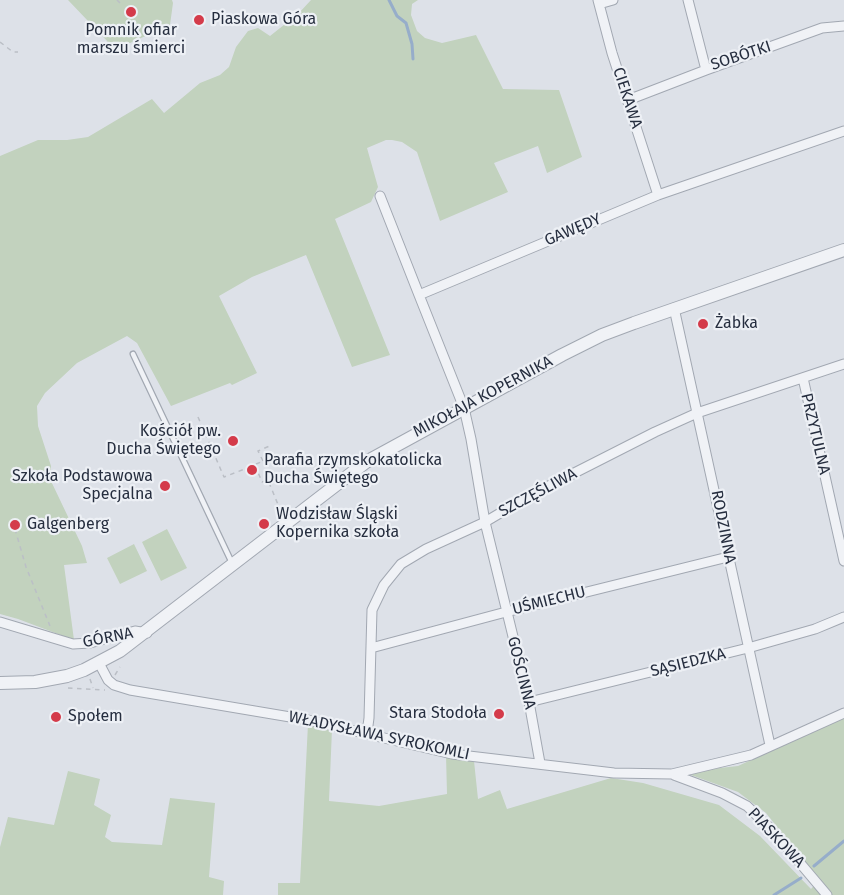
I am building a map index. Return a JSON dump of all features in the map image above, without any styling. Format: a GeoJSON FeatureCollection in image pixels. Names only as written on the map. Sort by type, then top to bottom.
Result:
{"type":"FeatureCollection","features":[{"type":"Feature","properties":{"kind":"street"},"geometry":{"type":"LineString","coordinates":[[598,2],[613,0]]}},
{"type":"Feature","properties":{"kind":"street","name":"SOBÓTKI"},"geometry":{"type":"LineString","coordinates":[[688,0],[706,70],[822,28],[844,26]]}},
{"type":"Feature","properties":{"kind":"street","name":"CIEKAWA"},"geometry":{"type":"LineString","coordinates":[[598,2],[658,195]]}},
{"type":"Feature","properties":{"kind":"street"},"geometry":{"type":"LineString","coordinates":[[628,100],[706,70]]}},
{"type":"Feature","properties":{"kind":"street","name":"GAWĘDY"},"geometry":{"type":"LineString","coordinates":[[419,295],[658,195],[844,130]]}},
{"type":"Feature","properties":{"kind":"street"},"geometry":{"type":"LineString","coordinates":[[380,196],[464,408]]}},
{"type":"Feature","properties":{"kind":"street","name":"MIKOŁAJA KOPERNIKA"},"geometry":{"type":"LineString","coordinates":[[0,683],[52,680],[99,663],[147,633],[366,462],[602,335],[844,250]]}},
{"type":"Feature","properties":{"kind":"street","name":"RODZINNA"},"geometry":{"type":"LineString","coordinates":[[674,308],[771,745]]}},
{"type":"Feature","properties":{"kind":"street","name":"SZCZĘŚLIWA"},"geometry":{"type":"LineString","coordinates":[[367,733],[372,610],[384,585],[402,564],[426,549],[485,522],[529,496],[655,432],[697,414],[844,364]]}},
{"type":"Feature","properties":{"kind":"street","name":"PRZYTULNA"},"geometry":{"type":"LineString","coordinates":[[803,378],[844,561]]}},
{"type":"Feature","properties":{"kind":"street","name":"GOŚCINNA"},"geometry":{"type":"LineString","coordinates":[[464,408],[485,522],[529,702],[540,763]]}},
{"type":"Feature","properties":{"kind":"street","name":"UŚMIECHU"},"geometry":{"type":"LineString","coordinates":[[371,648],[728,557]]}},
{"type":"Feature","properties":{"kind":"street","name":"SĄSIEDZKA"},"geometry":{"type":"LineString","coordinates":[[529,702],[748,648],[815,629],[844,616]]}},
{"type":"Feature","properties":{"kind":"street","name":"GÓRNA"},"geometry":{"type":"LineString","coordinates":[[0,622],[73,644],[90,643],[135,631],[147,633]]}},
{"type":"Feature","properties":{"kind":"street"},"geometry":{"type":"LineString","coordinates":[[99,663],[108,680],[113,681]]}},
{"type":"Feature","properties":{"kind":"street","name":"WŁADYSŁAWA SYROKOMLI"},"geometry":{"type":"LineString","coordinates":[[113,681],[141,692],[308,720],[452,754],[614,773],[672,774],[752,754],[844,713]]}},
{"type":"Feature","properties":{"kind":"street","name":"WŁADYSŁAWA SYROKOMLI"},"geometry":{"type":"LineString","coordinates":[[672,774],[717,791]]}},
{"type":"Feature","properties":{"kind":"street","name":"PIASKOWA"},"geometry":{"type":"LineString","coordinates":[[717,791],[747,806],[759,817],[827,895]]}},
{"type":"Feature","properties":{"kind":"lane"},"geometry":{"type":"LineString","coordinates":[[133,354],[234,565]]}},
{"type":"Feature","properties":{"kind":"path"},"geometry":{"type":"LineString","coordinates":[[0,42],[13,52],[18,52]]}},
{"type":"Feature","properties":{"kind":"path"},"geometry":{"type":"LineString","coordinates":[[198,417],[224,477],[266,460],[281,466],[289,463]]}},
{"type":"Feature","properties":{"kind":"path"},"geometry":{"type":"LineString","coordinates":[[263,461],[258,451],[272,445]]}},
{"type":"Feature","properties":{"kind":"path"},"geometry":{"type":"LineString","coordinates":[[194,454],[211,447]]}},
{"type":"Feature","properties":{"kind":"path"},"geometry":{"type":"LineString","coordinates":[[245,464],[247,468]]}},
{"type":"Feature","properties":{"kind":"path"},"geometry":{"type":"LineString","coordinates":[[255,465],[262,482],[268,480],[282,516]]}},
{"type":"Feature","properties":{"kind":"path"},"geometry":{"type":"LineString","coordinates":[[15,529],[26,567],[55,640]]}},
{"type":"Feature","properties":{"kind":"path"},"geometry":{"type":"LineString","coordinates":[[60,687],[110,690],[120,667]]}},
{"type":"Feature","properties":{"kind":"path"},"geometry":{"type":"LineString","coordinates":[[89,674],[93,689]]}},
{"type":"Feature","properties":{"kind":"green space"},"geometry":{"type":"Polygon","coordinates":[[[68,0],[172,0],[173,3],[170,25],[130,43],[108,42],[68,0]]]}},
{"type":"Feature","properties":{"kind":"green space"},"geometry":{"type":"Polygon","coordinates":[[[311,0],[418,0],[412,4],[411,15],[417,31],[425,38],[442,43],[476,35],[503,89],[559,90],[582,157],[547,173],[538,146],[494,163],[508,192],[440,221],[417,152],[402,142],[392,140],[386,140],[367,148],[378,187],[371,202],[335,219],[390,355],[352,367],[306,255],[252,277],[219,296],[257,373],[232,385],[230,383],[171,406],[137,343],[127,336],[77,363],[45,393],[37,406],[38,426],[51,466],[50,479],[82,546],[87,563],[64,565],[74,640],[0,614],[0,156],[38,140],[88,137],[152,99],[164,113],[200,83],[220,75],[229,67],[236,47],[248,31],[258,28],[270,36],[299,13],[311,0]]]}},
{"type":"Feature","properties":{"kind":"green space"},"geometry":{"type":"Polygon","coordinates":[[[167,529],[187,568],[161,581],[142,542],[167,529]]]}},
{"type":"Feature","properties":{"kind":"green space"},"geometry":{"type":"Polygon","coordinates":[[[134,544],[147,571],[120,584],[107,558],[134,544]]]}},
{"type":"Feature","properties":{"kind":"green space"},"geometry":{"type":"Polygon","coordinates":[[[844,717],[844,895],[278,895],[278,883],[300,883],[308,724],[332,729],[329,801],[379,806],[447,794],[446,755],[474,761],[478,799],[500,790],[507,809],[611,778],[643,783],[719,805],[760,836],[811,889],[819,880],[766,813],[738,792],[691,775],[692,771],[738,766],[844,717]]]}},
{"type":"Feature","properties":{"kind":"green space"},"geometry":{"type":"Polygon","coordinates":[[[68,771],[100,779],[94,805],[111,815],[105,837],[112,842],[162,845],[170,798],[215,803],[209,877],[224,881],[223,895],[0,895],[0,847],[8,817],[54,825],[68,771]]]}},
{"type":"Feature","properties":{"kind":"waterway"},"geometry":{"type":"LineString","coordinates":[[389,0],[397,16],[406,23],[412,44],[413,59]]}},
{"type":"Feature","properties":{"kind":"waterway"},"geometry":{"type":"LineString","coordinates":[[814,866],[844,841]]}},
{"type":"Feature","properties":{"kind":"waterway"},"geometry":{"type":"LineString","coordinates":[[774,895],[801,878]]}},
{"type":"Feature","properties":{"kind":"place","name":"Pomnik ofiar marszu śmierci"},"geometry":{"type":"Point","coordinates":[131,12]}},
{"type":"Feature","properties":{"kind":"place","name":"Piaskowa Góra"},"geometry":{"type":"Point","coordinates":[199,20]}},
{"type":"Feature","properties":{"kind":"place","name":"Żabka"},"geometry":{"type":"Point","coordinates":[703,324]}},
{"type":"Feature","properties":{"kind":"place","name":"Kościół pw. Ducha Świętego"},"geometry":{"type":"Point","coordinates":[233,441]}},
{"type":"Feature","properties":{"kind":"place","name":"Parafia rzymskokatolicka Ducha Świętego"},"geometry":{"type":"Point","coordinates":[252,470]}},
{"type":"Feature","properties":{"kind":"place","name":"Szkoła Podstawowa Specjalna"},"geometry":{"type":"Point","coordinates":[165,486]}},
{"type":"Feature","properties":{"kind":"place","name":"Wodzisław Śląski Kopernika szkoła"},"geometry":{"type":"Point","coordinates":[264,524]}},
{"type":"Feature","properties":{"kind":"place","name":"Galgenberg"},"geometry":{"type":"Point","coordinates":[15,525]}},
{"type":"Feature","properties":{"kind":"place","name":"Stara Stodoła"},"geometry":{"type":"Point","coordinates":[499,714]}},
{"type":"Feature","properties":{"kind":"place","name":"Społem"},"geometry":{"type":"Point","coordinates":[56,717]}}]}
